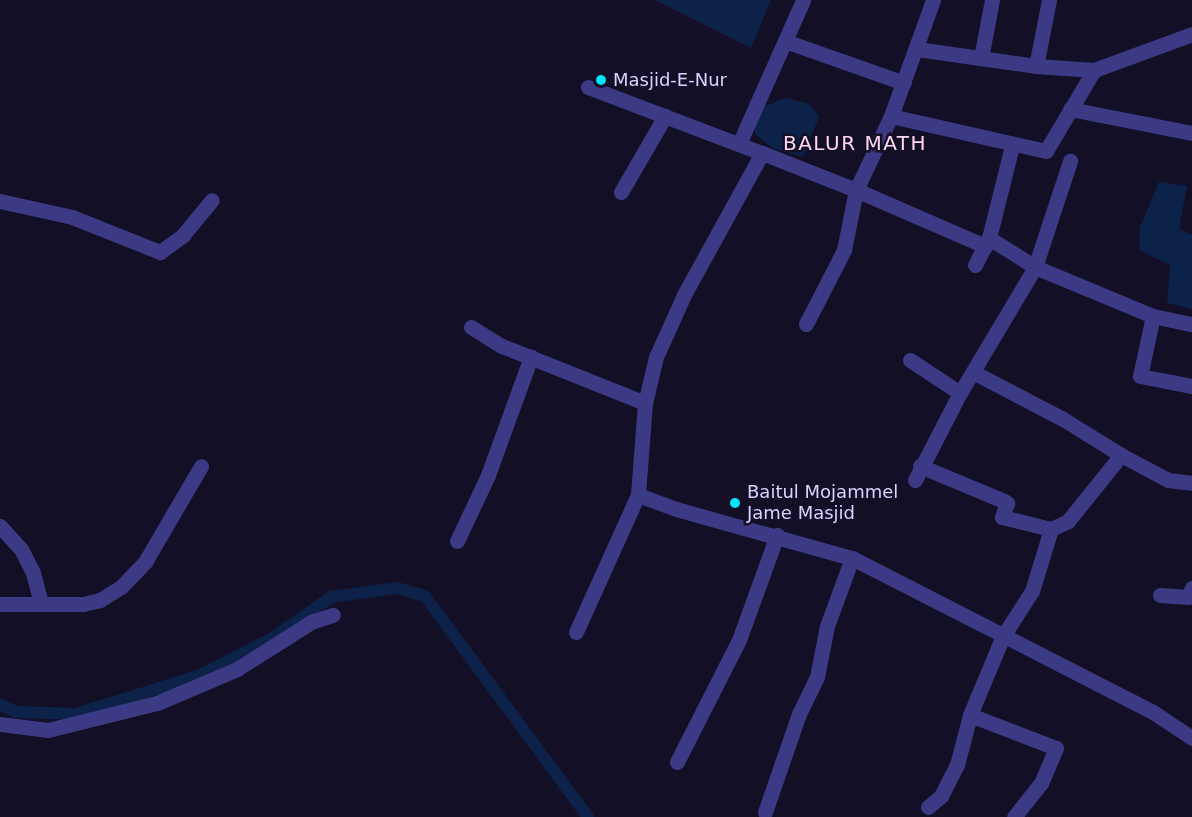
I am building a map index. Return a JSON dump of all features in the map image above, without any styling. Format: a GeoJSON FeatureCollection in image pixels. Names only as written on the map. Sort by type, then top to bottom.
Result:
{"type":"FeatureCollection","features":[{"type":"Feature","properties":{"kind":"street"},"geometry":{"type":"LineString","coordinates":[[739,144],[803,0]]}},
{"type":"Feature","properties":{"kind":"street"},"geometry":{"type":"LineString","coordinates":[[806,324],[843,250],[856,190],[891,116],[933,0]]}},
{"type":"Feature","properties":{"kind":"street"},"geometry":{"type":"LineString","coordinates":[[981,58],[992,0]]}},
{"type":"Feature","properties":{"kind":"street"},"geometry":{"type":"LineString","coordinates":[[1036,66],[1049,0]]}},
{"type":"Feature","properties":{"kind":"street"},"geometry":{"type":"LineString","coordinates":[[917,49],[1036,66],[1094,70],[1192,34]]}},
{"type":"Feature","properties":{"kind":"street"},"geometry":{"type":"LineString","coordinates":[[784,41],[904,83]]}},
{"type":"Feature","properties":{"kind":"street"},"geometry":{"type":"LineString","coordinates":[[891,116],[1012,146],[1046,151],[1094,70]]}},
{"type":"Feature","properties":{"kind":"street"},"geometry":{"type":"LineString","coordinates":[[588,87],[987,242],[1035,267],[1153,316],[1192,324]]}},
{"type":"Feature","properties":{"kind":"street"},"geometry":{"type":"LineString","coordinates":[[1070,109],[1192,133]]}},
{"type":"Feature","properties":{"kind":"street"},"geometry":{"type":"LineString","coordinates":[[621,192],[665,116]]}},
{"type":"Feature","properties":{"kind":"street"},"geometry":{"type":"LineString","coordinates":[[975,265],[987,242],[1012,146]]}},
{"type":"Feature","properties":{"kind":"street"},"geometry":{"type":"LineString","coordinates":[[576,632],[638,495],[645,403],[656,357],[684,295],[762,153]]}},
{"type":"Feature","properties":{"kind":"street"},"geometry":{"type":"LineString","coordinates":[[1070,161],[1035,267],[960,393],[918,473],[1004,501],[1007,503],[1002,517],[1051,530],[1068,521],[1121,455]]}},
{"type":"Feature","properties":{"kind":"street"},"geometry":{"type":"LineString","coordinates":[[0,201],[72,217],[160,252],[183,235],[213,200]]}},
{"type":"Feature","properties":{"kind":"street"},"geometry":{"type":"LineString","coordinates":[[1153,316],[1140,376],[1192,386]]}},
{"type":"Feature","properties":{"kind":"street"},"geometry":{"type":"LineString","coordinates":[[471,327],[502,346],[645,403]]}},
{"type":"Feature","properties":{"kind":"street"},"geometry":{"type":"LineString","coordinates":[[457,541],[488,474],[531,357]]}},
{"type":"Feature","properties":{"kind":"street"},"geometry":{"type":"LineString","coordinates":[[910,360],[960,393]]}},
{"type":"Feature","properties":{"kind":"street"},"geometry":{"type":"LineString","coordinates":[[973,372],[1063,419],[1121,455],[1168,480],[1192,483]]}},
{"type":"Feature","properties":{"kind":"street"},"geometry":{"type":"LineString","coordinates":[[0,604],[100,600],[121,587],[145,562],[201,466]]}},
{"type":"Feature","properties":{"kind":"street"},"geometry":{"type":"LineString","coordinates":[[638,495],[676,509],[777,535],[852,558],[1153,712],[1192,738]]}},
{"type":"Feature","properties":{"kind":"street"},"geometry":{"type":"LineString","coordinates":[[0,526],[21,549],[33,573],[41,603]]}},
{"type":"Feature","properties":{"kind":"street"},"geometry":{"type":"LineString","coordinates":[[928,807],[941,795],[957,765],[970,715],[1002,636],[1032,591],[1051,530]]}},
{"type":"Feature","properties":{"kind":"street"},"geometry":{"type":"LineString","coordinates":[[677,762],[739,640],[777,535]]}},
{"type":"Feature","properties":{"kind":"street"},"geometry":{"type":"LineString","coordinates":[[765,812],[799,714],[816,677],[827,626],[852,558]]}},
{"type":"Feature","properties":{"kind":"street"},"geometry":{"type":"LineString","coordinates":[[1160,595],[1188,597],[1192,588]]}},
{"type":"Feature","properties":{"kind":"street"},"geometry":{"type":"LineString","coordinates":[[0,724],[48,730],[157,703],[237,669],[311,622],[333,615]]}},
{"type":"Feature","properties":{"kind":"street"},"geometry":{"type":"LineString","coordinates":[[970,715],[1056,748],[1041,783],[1014,817]]}},
{"type":"Feature","properties":{"kind":"water"},"geometry":{"type":"Polygon","coordinates":[[[655,0],[771,0],[751,48],[655,0]]]}},
{"type":"Feature","properties":{"kind":"water"},"geometry":{"type":"Polygon","coordinates":[[[786,98],[809,104],[819,117],[803,157],[772,148],[755,134],[755,122],[764,106],[786,98]]]}},
{"type":"Feature","properties":{"kind":"water"},"geometry":{"type":"Polygon","coordinates":[[[1159,182],[1187,186],[1179,229],[1192,235],[1192,309],[1167,303],[1170,265],[1139,250],[1140,227],[1159,182]]]}},
{"type":"Feature","properties":{"kind":"waterway"},"geometry":{"type":"LineString","coordinates":[[0,704],[16,712],[76,714],[198,676],[273,638],[331,597],[397,588],[425,596],[588,817]]}},
{"type":"Feature","properties":{"kind":"place","name":"Masjid-E-Nur"},"geometry":{"type":"Point","coordinates":[601,80]}},
{"type":"Feature","properties":{"kind":"place","name":"Baitul Mojammel Jame Masjid"},"geometry":{"type":"Point","coordinates":[735,503]}},
{"type":"Feature","properties":{"kind":"district","name":"BALUR MATH"},"geometry":{"type":"Point","coordinates":[855,143]}}]}
